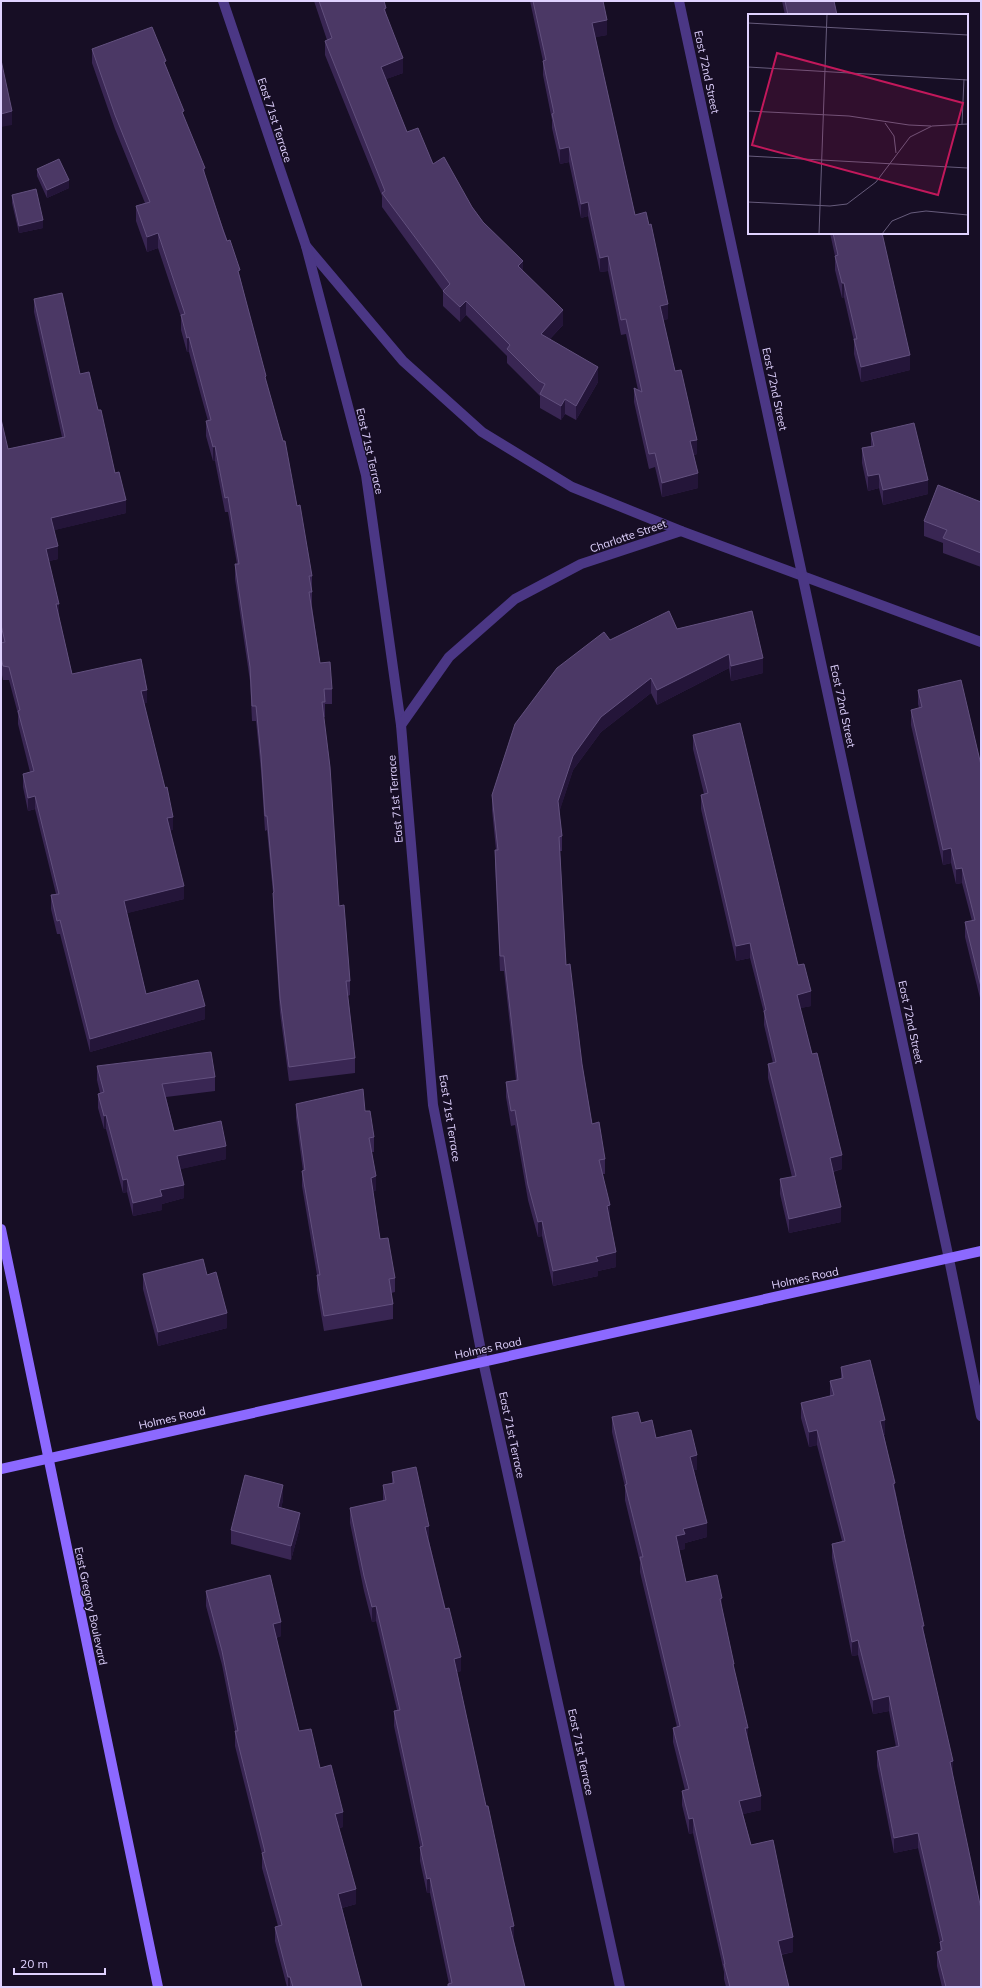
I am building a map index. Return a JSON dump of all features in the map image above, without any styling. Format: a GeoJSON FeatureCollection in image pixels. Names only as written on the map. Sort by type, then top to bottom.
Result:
{"type":"FeatureCollection","features":[{"type":"Feature","properties":{"kind":"main road","name":"East Gregory Boulevard"},"geometry":{"type":"LineString","coordinates":[[1,1229],[158,1987]]}},
{"type":"Feature","properties":{"kind":"main road","name":"Holmes Road"},"geometry":{"type":"LineString","coordinates":[[1,1469],[981,1251]]}},
{"type":"Feature","properties":{"kind":"street","name":"East 71st Terrace"},"geometry":{"type":"LineString","coordinates":[[223,1],[306,246],[366,475],[401,725],[433,1105],[483,1361],[620,1987]]}},
{"type":"Feature","properties":{"kind":"street","name":"East 72nd Street"},"geometry":{"type":"LineString","coordinates":[[679,1],[949,1258],[981,1416]]}},
{"type":"Feature","properties":{"kind":"street","name":"East 71st Terrace"},"geometry":{"type":"LineString","coordinates":[[306,246],[403,362],[482,432],[572,487],[681,530]]}},
{"type":"Feature","properties":{"kind":"street","name":"Charlotte Street"},"geometry":{"type":"LineString","coordinates":[[401,725],[450,657],[515,600],[581,564],[681,530],[981,642]]}},
{"type":"Feature","properties":{"kind":"building"},"geometry":{"type":"Polygon","coordinates":[[[319,1],[384,1],[386,8],[384,9],[403,58],[381,67],[407,132],[418,128],[433,164],[444,157],[472,207],[483,222],[523,261],[518,266],[563,310],[541,334],[598,367],[576,406],[565,399],[561,406],[540,394],[545,384],[539,381],[507,349],[510,345],[466,301],[460,307],[443,291],[450,284],[382,193],[385,191],[325,41],[332,38],[319,1]]]}},
{"type":"Feature","properties":{"kind":"building"},"geometry":{"type":"Polygon","coordinates":[[[533,1],[603,1],[607,20],[592,23],[635,215],[646,212],[649,225],[651,224],[668,304],[660,306],[675,371],[681,370],[697,440],[690,441],[698,473],[662,483],[655,453],[649,454],[634,388],[642,392],[626,319],[621,320],[608,256],[600,258],[588,202],[581,204],[569,147],[560,149],[552,114],[554,113],[543,61],[546,60],[533,1]]]}},
{"type":"Feature","properties":{"kind":"building"},"geometry":{"type":"Polygon","coordinates":[[[785,1],[834,1],[837,14],[788,14],[785,1]]]}},
{"type":"Feature","properties":{"kind":"building"},"geometry":{"type":"Polygon","coordinates":[[[152,27],[166,61],[164,62],[184,111],[182,112],[205,168],[203,169],[223,230],[227,241],[230,240],[240,270],[238,271],[266,376],[265,377],[283,441],[285,441],[297,506],[300,505],[312,576],[309,576],[312,592],[309,592],[320,663],[330,662],[332,689],[324,689],[325,702],[322,702],[330,767],[339,906],[344,905],[350,981],[346,981],[355,1058],[289,1067],[280,998],[274,892],[267,816],[265,816],[256,706],[252,706],[250,667],[235,564],[239,564],[228,497],[225,498],[215,446],[213,447],[206,421],[211,420],[189,337],[187,338],[181,315],[185,314],[158,233],[147,237],[136,206],[150,202],[115,115],[92,49],[152,27]]]}},
{"type":"Feature","properties":{"kind":"building"},"geometry":{"type":"Polygon","coordinates":[[[1,60],[12,111],[1,114],[1,60]]]}},
{"type":"Feature","properties":{"kind":"building"},"geometry":{"type":"Polygon","coordinates":[[[59,159],[69,180],[47,190],[37,169],[59,159]]]}},
{"type":"Feature","properties":{"kind":"building"},"geometry":{"type":"Polygon","coordinates":[[[36,189],[43,220],[19,226],[12,195],[36,189]]]}},
{"type":"Feature","properties":{"kind":"building"},"geometry":{"type":"Polygon","coordinates":[[[833,234],[882,234],[910,355],[861,367],[854,339],[857,339],[844,283],[842,283],[835,256],[838,255],[833,234]]]}},
{"type":"Feature","properties":{"kind":"building"},"geometry":{"type":"Polygon","coordinates":[[[62,293],[80,374],[89,372],[98,410],[101,410],[115,473],[119,472],[126,500],[51,518],[58,546],[46,549],[59,604],[56,604],[72,674],[141,659],[147,690],[141,691],[165,788],[167,787],[173,817],[167,818],[184,886],[124,901],[146,994],[198,980],[205,1006],[90,1039],[60,920],[57,921],[51,895],[59,894],[35,796],[28,798],[23,774],[34,771],[18,711],[20,710],[9,667],[3,666],[1,657],[1,643],[5,642],[1,625],[1,419],[8,449],[65,437],[34,299],[62,293]]]}},
{"type":"Feature","properties":{"kind":"building"},"geometry":{"type":"Polygon","coordinates":[[[914,423],[928,480],[883,490],[879,474],[868,476],[862,448],[874,446],[871,433],[914,423]]]}},
{"type":"Feature","properties":{"kind":"building"},"geometry":{"type":"Polygon","coordinates":[[[938,485],[981,502],[981,553],[943,538],[947,530],[924,521],[938,485]]]}},
{"type":"Feature","properties":{"kind":"building"},"geometry":{"type":"Polygon","coordinates":[[[669,611],[677,629],[752,611],[763,658],[731,666],[729,654],[657,690],[651,678],[601,717],[573,756],[558,801],[562,836],[559,837],[566,965],[570,964],[582,1064],[592,1124],[599,1122],[605,1159],[599,1160],[610,1205],[607,1206],[616,1252],[596,1257],[598,1261],[553,1271],[542,1221],[538,1222],[528,1185],[515,1110],[511,1111],[506,1082],[518,1080],[504,956],[500,956],[495,850],[498,850],[492,795],[515,724],[557,668],[604,632],[610,640],[669,611]]]}},
{"type":"Feature","properties":{"kind":"building"},"geometry":{"type":"Polygon","coordinates":[[[961,680],[981,765],[981,987],[965,922],[975,920],[962,868],[956,869],[951,848],[943,850],[911,710],[922,707],[918,690],[961,680]]]}},
{"type":"Feature","properties":{"kind":"building"},"geometry":{"type":"Polygon","coordinates":[[[740,723],[798,965],[804,964],[811,991],[797,995],[812,1054],[817,1053],[842,1155],[830,1158],[841,1207],[789,1219],[780,1179],[796,1176],[768,1064],[776,1062],[764,1011],[766,1010],[750,943],[736,946],[701,795],[708,793],[693,735],[740,723]]]}},
{"type":"Feature","properties":{"kind":"building"},"geometry":{"type":"Polygon","coordinates":[[[211,1052],[215,1077],[162,1084],[174,1131],[221,1121],[226,1146],[177,1156],[184,1185],[160,1190],[162,1196],[133,1203],[127,1179],[123,1180],[106,1115],[104,1116],[98,1094],[104,1092],[97,1066],[211,1052]]]}},
{"type":"Feature","properties":{"kind":"building"},"geometry":{"type":"Polygon","coordinates":[[[363,1089],[365,1111],[370,1111],[374,1137],[369,1138],[376,1176],[371,1178],[380,1239],[388,1238],[395,1278],[389,1279],[393,1304],[324,1316],[317,1275],[320,1275],[302,1171],[305,1170],[296,1104],[363,1089]]]}},
{"type":"Feature","properties":{"kind":"building"},"geometry":{"type":"Polygon","coordinates":[[[203,1259],[207,1275],[216,1272],[227,1313],[158,1332],[143,1274],[203,1259]]]}},
{"type":"Feature","properties":{"kind":"building"},"geometry":{"type":"Polygon","coordinates":[[[870,1360],[885,1420],[880,1421],[895,1483],[893,1484],[924,1626],[922,1626],[953,1761],[950,1762],[981,1909],[981,1987],[946,1987],[937,1952],[942,1950],[940,1942],[943,1941],[918,1833],[894,1838],[877,1751],[899,1746],[889,1696],[873,1700],[858,1640],[852,1642],[832,1544],[845,1541],[817,1430],[809,1432],[801,1403],[834,1395],[830,1381],[843,1378],[841,1367],[870,1360]]]}},
{"type":"Feature","properties":{"kind":"building"},"geometry":{"type":"Polygon","coordinates":[[[638,1412],[641,1423],[652,1420],[656,1438],[691,1430],[697,1455],[690,1457],[707,1523],[683,1529],[685,1534],[676,1536],[686,1582],[717,1575],[722,1598],[720,1599],[733,1664],[748,1728],[745,1728],[761,1796],[739,1801],[751,1845],[773,1840],[793,1937],[778,1941],[789,1987],[730,1987],[693,1818],[689,1819],[682,1791],[689,1789],[673,1728],[680,1726],[640,1557],[643,1557],[625,1485],[627,1484],[612,1417],[638,1412]]]}},
{"type":"Feature","properties":{"kind":"building"},"geometry":{"type":"Polygon","coordinates":[[[416,1467],[429,1526],[425,1527],[445,1609],[449,1608],[461,1657],[454,1659],[514,1926],[510,1927],[525,1987],[448,1987],[448,1984],[452,1983],[430,1878],[427,1879],[420,1847],[423,1846],[394,1711],[400,1710],[376,1606],[372,1607],[364,1576],[350,1508],[386,1500],[383,1485],[394,1483],[392,1472],[416,1467]]]}},
{"type":"Feature","properties":{"kind":"building"},"geometry":{"type":"Polygon","coordinates":[[[245,1475],[283,1485],[278,1507],[300,1513],[291,1546],[231,1530],[245,1475]]]}},
{"type":"Feature","properties":{"kind":"building"},"geometry":{"type":"Polygon","coordinates":[[[270,1575],[281,1622],[273,1624],[299,1731],[311,1729],[320,1768],[331,1765],[343,1812],[335,1814],[356,1889],[338,1894],[362,1987],[293,1987],[290,1977],[288,1977],[275,1927],[282,1925],[262,1853],[265,1852],[235,1731],[238,1731],[222,1651],[206,1591],[270,1575]]]}}]}
